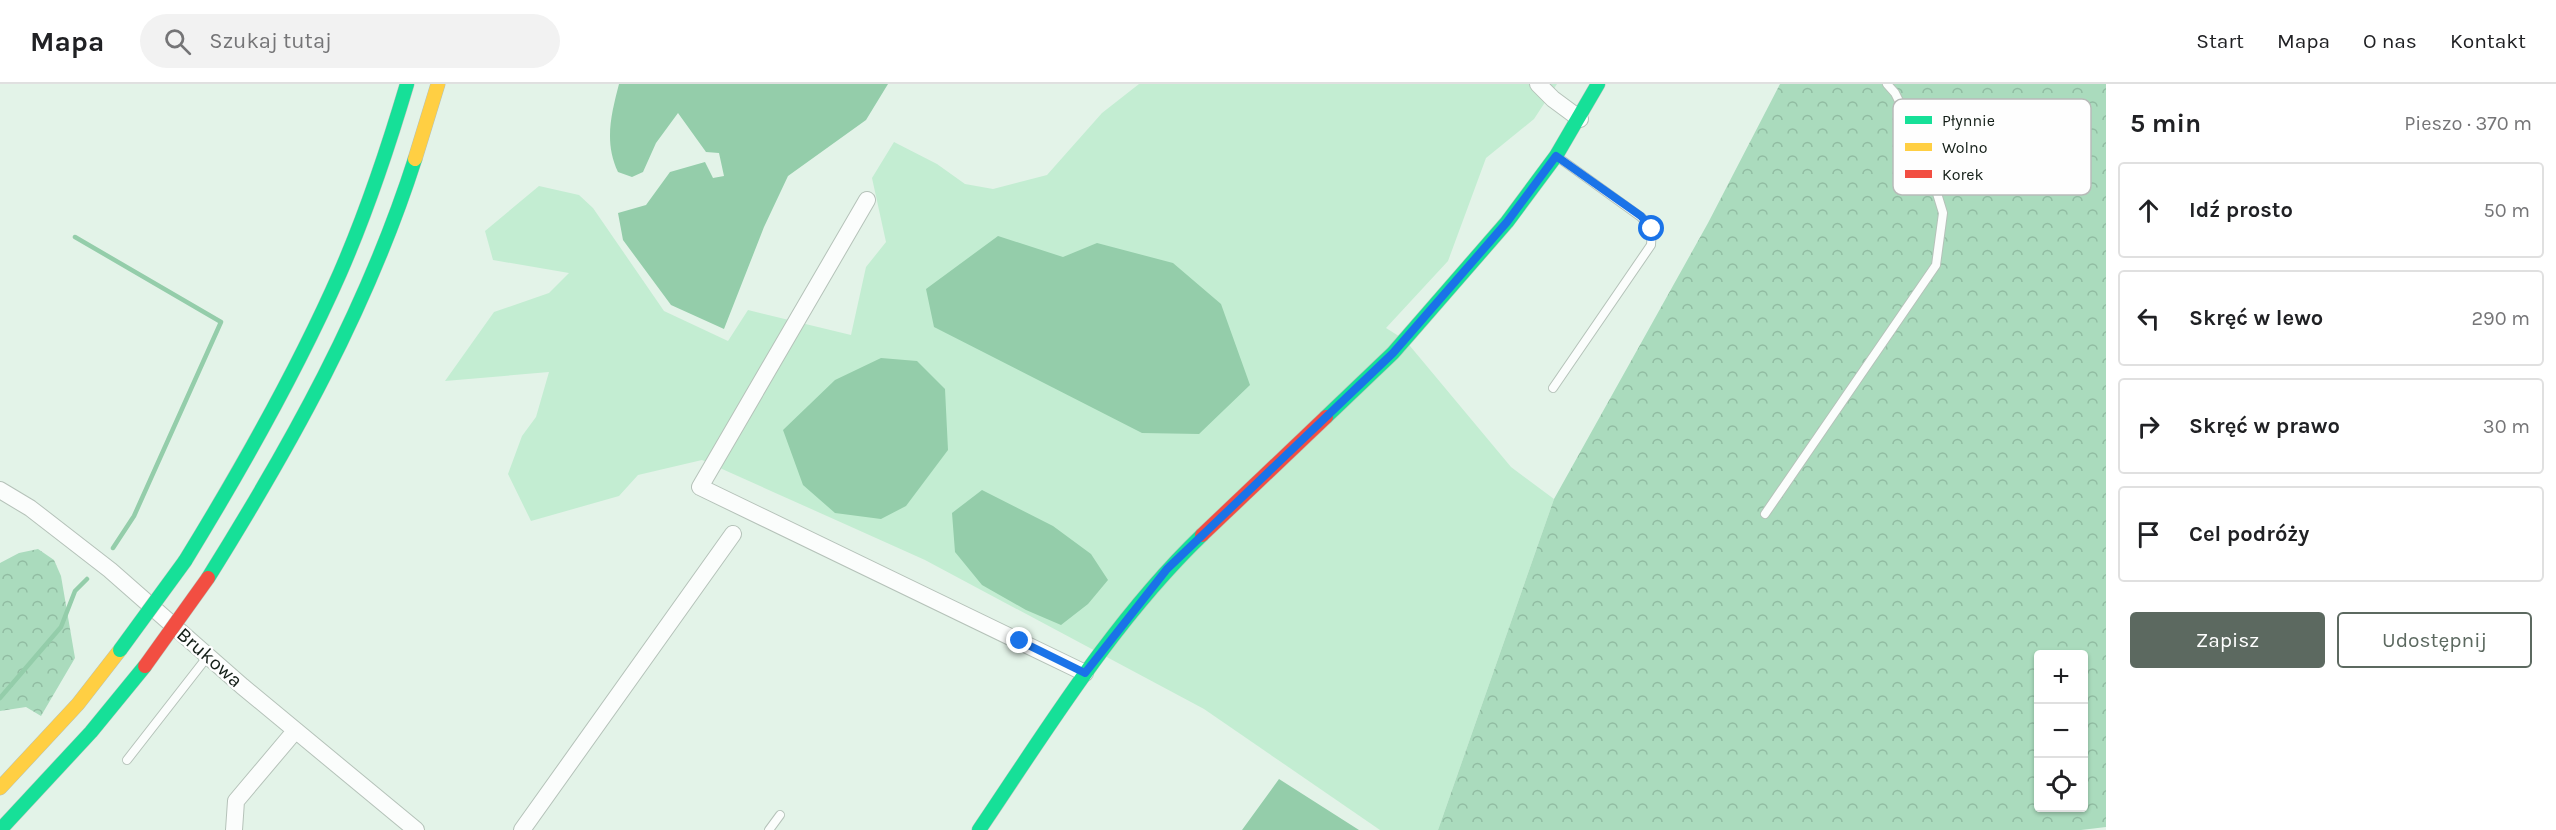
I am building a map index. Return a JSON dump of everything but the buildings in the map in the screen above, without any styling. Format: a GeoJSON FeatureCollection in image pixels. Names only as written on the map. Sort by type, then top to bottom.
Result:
{"type":"FeatureCollection","features":[{"type":"Feature","properties":{"kind":"main road"},"geometry":{"type":"LineString","coordinates":[[0,788],[78,704],[120,650],[185,561],[228,491],[291,378],[336,282],[395,129],[407,84]]}},
{"type":"Feature","properties":{"kind":"main road"},"geometry":{"type":"LineString","coordinates":[[0,830],[91,732],[145,666],[208,578],[255,502],[322,382],[374,273],[421,142],[438,84]]}},
{"type":"Feature","properties":{"kind":"main road"},"geometry":{"type":"LineString","coordinates":[[979,830],[1085,673],[1167,569],[1393,353],[1507,222],[1556,156],[1599,84]]}},
{"type":"Feature","properties":{"kind":"street"},"geometry":{"type":"LineString","coordinates":[[1538,84],[1553,99],[1580,119]]}},
{"type":"Feature","properties":{"kind":"street"},"geometry":{"type":"LineString","coordinates":[[867,200],[700,487],[1085,673]]}},
{"type":"Feature","properties":{"kind":"street","name":"Brukowa"},"geometry":{"type":"LineString","coordinates":[[0,490],[30,508],[110,570],[295,730],[416,830]]}},
{"type":"Feature","properties":{"kind":"street"},"geometry":{"type":"LineString","coordinates":[[522,830],[733,534]]}},
{"type":"Feature","properties":{"kind":"street"},"geometry":{"type":"LineString","coordinates":[[234,830],[237,801],[295,730]]}},
{"type":"Feature","properties":{"kind":"lane"},"geometry":{"type":"LineString","coordinates":[[1887,84],[1898,99]]}},
{"type":"Feature","properties":{"kind":"lane"},"geometry":{"type":"LineString","coordinates":[[1553,388],[1651,245],[1652,229],[1641,216],[1556,156]]}},
{"type":"Feature","properties":{"kind":"lane"},"geometry":{"type":"LineString","coordinates":[[1765,514],[1936,266],[1942,213],[1937,195]]}},
{"type":"Feature","properties":{"kind":"lane"},"geometry":{"type":"LineString","coordinates":[[127,760],[208,656]]}},
{"type":"Feature","properties":{"kind":"lane"},"geometry":{"type":"LineString","coordinates":[[769,830],[780,814]]}},
{"type":"Feature","properties":{"kind":"shaded area"},"geometry":{"type":"Polygon","coordinates":[[[619,84],[888,84],[866,120],[788,176],[764,227],[724,329],[671,305],[623,240],[618,213],[646,205],[670,172],[705,162],[713,178],[724,176],[719,153],[706,152],[678,113],[656,143],[643,172],[632,177],[618,172],[611,150],[610,128],[619,84]]]}},
{"type":"Feature","properties":{"kind":"shaded area"},"geometry":{"type":"Polygon","coordinates":[[[1139,84],[1557,84],[1534,119],[1486,158],[1448,261],[1386,328],[1405,340],[1511,467],[1554,499],[1438,830],[1380,830],[1204,709],[925,560],[702,460],[638,475],[619,496],[531,521],[508,474],[522,436],[536,417],[549,372],[445,381],[494,312],[549,293],[569,273],[493,260],[485,231],[539,186],[579,195],[593,208],[664,311],[728,341],[748,310],[851,335],[866,267],[886,242],[872,178],[894,142],[937,164],[965,184],[993,189],[1047,175],[1102,113],[1139,84]]]}},
{"type":"Feature","properties":{"kind":"shaded area"},"geometry":{"type":"Polygon","coordinates":[[[998,236],[1063,257],[1097,243],[1173,263],[1221,304],[1250,385],[1199,434],[1142,433],[934,327],[926,289],[998,236]]]}},
{"type":"Feature","properties":{"kind":"shaded area"},"geometry":{"type":"Polygon","coordinates":[[[881,358],[917,361],[945,389],[948,450],[906,506],[881,519],[835,513],[803,485],[783,430],[835,380],[881,358]]]}},
{"type":"Feature","properties":{"kind":"shaded area"},"geometry":{"type":"Polygon","coordinates":[[[982,490],[1053,526],[1091,554],[1108,580],[1088,604],[1061,625],[1026,610],[982,585],[955,552],[952,513],[982,490]]]}},
{"type":"Feature","properties":{"kind":"shaded area"},"geometry":{"type":"Polygon","coordinates":[[[1279,779],[1359,830],[1242,830],[1279,779]]]}},
{"type":"Feature","properties":{"kind":"green space"},"geometry":{"type":"Polygon","coordinates":[[[1780,84],[2106,84],[2106,827],[2081,830],[1438,830],[1554,499],[1708,223],[1780,84]]]}},
{"type":"Feature","properties":{"kind":"green space"},"geometry":{"type":"Polygon","coordinates":[[[38,549],[54,560],[61,576],[75,658],[41,716],[26,707],[0,711],[0,563],[19,553],[38,549]]]}},
{"type":"Feature","properties":{"kind":"waterway"},"geometry":{"type":"LineString","coordinates":[[75,237],[221,322],[134,516],[113,548]]}},
{"type":"Feature","properties":{"kind":"waterway"},"geometry":{"type":"LineString","coordinates":[[0,698],[61,627],[75,591],[87,579]]}},
{"type":"Feature","properties":{"kind":"traffic: fast"},"geometry":{"type":"LineString","coordinates":[[185,561],[267,420],[323,310],[368,203],[407,84]]}},
{"type":"Feature","properties":{"kind":"traffic: fast"},"geometry":{"type":"LineString","coordinates":[[1326,417],[1393,353],[1507,222],[1556,156],[1598,84]]}},
{"type":"Feature","properties":{"kind":"traffic: fast"},"geometry":{"type":"LineString","coordinates":[[208,578],[269,478],[325,375],[374,269],[415,159]]}},
{"type":"Feature","properties":{"kind":"traffic: fast"},"geometry":{"type":"LineString","coordinates":[[979,830],[1083,676],[1139,603],[1202,535]]}},
{"type":"Feature","properties":{"kind":"traffic: fast"},"geometry":{"type":"LineString","coordinates":[[120,650],[185,561]]}},
{"type":"Feature","properties":{"kind":"traffic: fast"},"geometry":{"type":"LineString","coordinates":[[0,830],[91,732],[145,666]]}},
{"type":"Feature","properties":{"kind":"traffic: slow"},"geometry":{"type":"LineString","coordinates":[[415,159],[438,84]]}},
{"type":"Feature","properties":{"kind":"traffic: slow"},"geometry":{"type":"LineString","coordinates":[[0,788],[78,704],[120,650]]}},
{"type":"Feature","properties":{"kind":"traffic: jam"},"geometry":{"type":"LineString","coordinates":[[1202,535],[1326,417]]}},
{"type":"Feature","properties":{"kind":"traffic: jam"},"geometry":{"type":"LineString","coordinates":[[145,666],[208,578]]}},
{"type":"Feature","properties":{"kind":"route"},"geometry":{"type":"LineString","coordinates":[[1020,641],[1085,673],[1167,569],[1393,353],[1507,222],[1556,156],[1641,216],[1652,229]]}}]}
